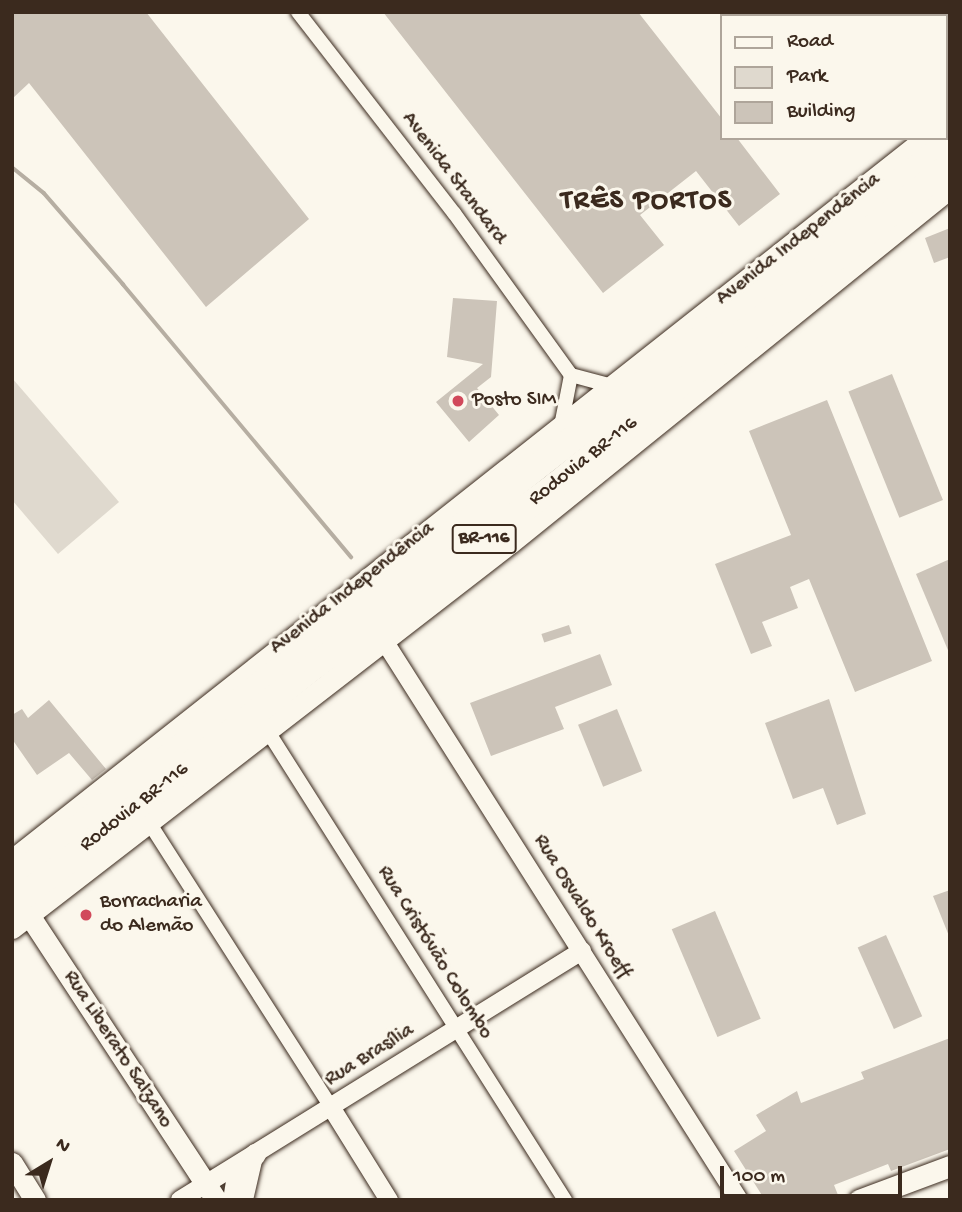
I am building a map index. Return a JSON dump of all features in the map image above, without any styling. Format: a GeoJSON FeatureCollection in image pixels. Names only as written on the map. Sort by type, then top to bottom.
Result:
{"type":"FeatureCollection","features":[{"type":"Feature","properties":{"kind":"highway","name":"Rodovia BR-116"},"geometry":{"type":"LineString","coordinates":[[12,880],[950,142]]}},
{"type":"Feature","properties":{"kind":"highway","name":"Rodovia BR-116"},"geometry":{"type":"LineString","coordinates":[[18,916],[316,665],[557,484],[950,165]]}},
{"type":"Feature","properties":{"kind":"highway"},"geometry":{"type":"LineString","coordinates":[[510,543],[557,484]]}},
{"type":"Feature","properties":{"kind":"highway"},"geometry":{"type":"LineString","coordinates":[[260,663],[327,633]]}},
{"type":"Feature","properties":{"kind":"main road","name":"Avenida Independência"},"geometry":{"type":"LineString","coordinates":[[12,860],[923,140]]}},
{"type":"Feature","properties":{"kind":"main road","name":"Rodovia BR-116"},"geometry":{"type":"LineString","coordinates":[[18,916],[150,824],[383,639],[510,543],[950,188]]}},
{"type":"Feature","properties":{"kind":"main road","name":"Rua Liberato Salzano"},"geometry":{"type":"LineString","coordinates":[[18,916],[211,1195]]}},
{"type":"Feature","properties":{"kind":"main road"},"geometry":{"type":"LineString","coordinates":[[233,1200],[237,1174],[258,1152]]}},
{"type":"Feature","properties":{"kind":"main road"},"geometry":{"type":"LineString","coordinates":[[12,1163],[35,1200]]}},
{"type":"Feature","properties":{"kind":"main road"},"geometry":{"type":"LineString","coordinates":[[859,1200],[950,1166]]}},
{"type":"Feature","properties":{"kind":"main road"},"geometry":{"type":"LineString","coordinates":[[896,1200],[950,1180]]}},
{"type":"Feature","properties":{"kind":"street","name":"Avenida Standard"},"geometry":{"type":"LineString","coordinates":[[298,12],[454,213],[571,375]]}},
{"type":"Feature","properties":{"kind":"street"},"geometry":{"type":"LineString","coordinates":[[561,426],[571,375],[612,387]]}},
{"type":"Feature","properties":{"kind":"street","name":"Rua Osvaldo Kroeff"},"geometry":{"type":"LineString","coordinates":[[383,639],[739,1200]]}},
{"type":"Feature","properties":{"kind":"street","name":"Rua Cristóvão Colombo"},"geometry":{"type":"LineString","coordinates":[[267,730],[565,1200]]}},
{"type":"Feature","properties":{"kind":"street"},"geometry":{"type":"LineString","coordinates":[[150,824],[389,1200]]}},
{"type":"Feature","properties":{"kind":"street","name":"Rua Brasília"},"geometry":{"type":"LineString","coordinates":[[180,1200],[211,1195],[258,1152],[582,951]]}},
{"type":"Feature","properties":{"kind":"street"},"geometry":{"type":"LineString","coordinates":[[246,1200],[251,1167],[258,1152]]}},
{"type":"Feature","properties":{"kind":"green space"},"geometry":{"type":"Polygon","coordinates":[[[12,378],[119,502],[58,554],[12,500],[12,378]]]}},
{"type":"Feature","properties":{"kind":"building"},"geometry":{"type":"Polygon","coordinates":[[[12,12],[146,12],[309,219],[206,307],[29,83],[12,99],[12,12]]]}},
{"type":"Feature","properties":{"kind":"building"},"geometry":{"type":"Polygon","coordinates":[[[383,12],[638,12],[720,116],[720,140],[739,140],[780,194],[739,226],[696,171],[640,215],[664,245],[603,293],[383,12]]]}},
{"type":"Feature","properties":{"kind":"building"},"geometry":{"type":"Polygon","coordinates":[[[950,228],[950,257],[934,263],[925,238],[950,228]]]}},
{"type":"Feature","properties":{"kind":"building"},"geometry":{"type":"Polygon","coordinates":[[[453,298],[497,301],[491,377],[477,388],[499,415],[469,442],[436,402],[483,364],[447,357],[453,298]]]}},
{"type":"Feature","properties":{"kind":"building"},"geometry":{"type":"Polygon","coordinates":[[[892,374],[943,500],[899,518],[848,392],[892,374]]]}},
{"type":"Feature","properties":{"kind":"building"},"geometry":{"type":"Polygon","coordinates":[[[827,400],[932,661],[855,692],[809,579],[790,587],[798,608],[762,622],[772,646],[751,654],[715,564],[791,535],[749,431],[827,400]]]}},
{"type":"Feature","properties":{"kind":"building"},"geometry":{"type":"Polygon","coordinates":[[[950,559],[950,655],[916,574],[950,559]]]}},
{"type":"Feature","properties":{"kind":"building"},"geometry":{"type":"Polygon","coordinates":[[[569,625],[572,634],[544,643],[541,634],[569,625]]]}},
{"type":"Feature","properties":{"kind":"building"},"geometry":{"type":"Polygon","coordinates":[[[600,654],[612,685],[555,707],[564,729],[491,756],[470,703],[600,654]]]}},
{"type":"Feature","properties":{"kind":"building"},"geometry":{"type":"Polygon","coordinates":[[[829,699],[866,814],[837,825],[823,788],[793,799],[765,723],[829,699]]]}},
{"type":"Feature","properties":{"kind":"building"},"geometry":{"type":"Polygon","coordinates":[[[49,700],[106,769],[92,780],[69,753],[37,775],[12,739],[12,715],[22,709],[28,718],[49,700]]]}},
{"type":"Feature","properties":{"kind":"building"},"geometry":{"type":"Polygon","coordinates":[[[617,709],[642,771],[603,787],[578,725],[617,709]]]}},
{"type":"Feature","properties":{"kind":"building"},"geometry":{"type":"Polygon","coordinates":[[[950,890],[950,936],[949,936],[933,896],[950,890]]]}},
{"type":"Feature","properties":{"kind":"building"},"geometry":{"type":"Polygon","coordinates":[[[715,911],[761,1019],[717,1037],[672,929],[715,911]]]}},
{"type":"Feature","properties":{"kind":"building"},"geometry":{"type":"Polygon","coordinates":[[[886,935],[922,1016],[894,1029],[858,948],[886,935]]]}},
{"type":"Feature","properties":{"kind":"building"},"geometry":{"type":"Polygon","coordinates":[[[950,1038],[950,1149],[891,1171],[888,1164],[834,1185],[840,1200],[765,1200],[734,1151],[766,1131],[756,1115],[797,1091],[801,1103],[864,1079],[861,1072],[950,1038]]]}},
{"type":"Feature","properties":{"kind":"waterway"},"geometry":{"type":"LineString","coordinates":[[12,167],[44,193],[351,557]]}},
{"type":"Feature","properties":{"kind":"place","name":"Posto SIM"},"geometry":{"type":"Point","coordinates":[458,401]}},
{"type":"Feature","properties":{"kind":"place","name":"Borracharia do Alemão"},"geometry":{"type":"Point","coordinates":[86,915]}},
{"type":"Feature","properties":{"kind":"district","name":"TRÊS PORTOS"},"geometry":{"type":"Point","coordinates":[647,202]}}]}
